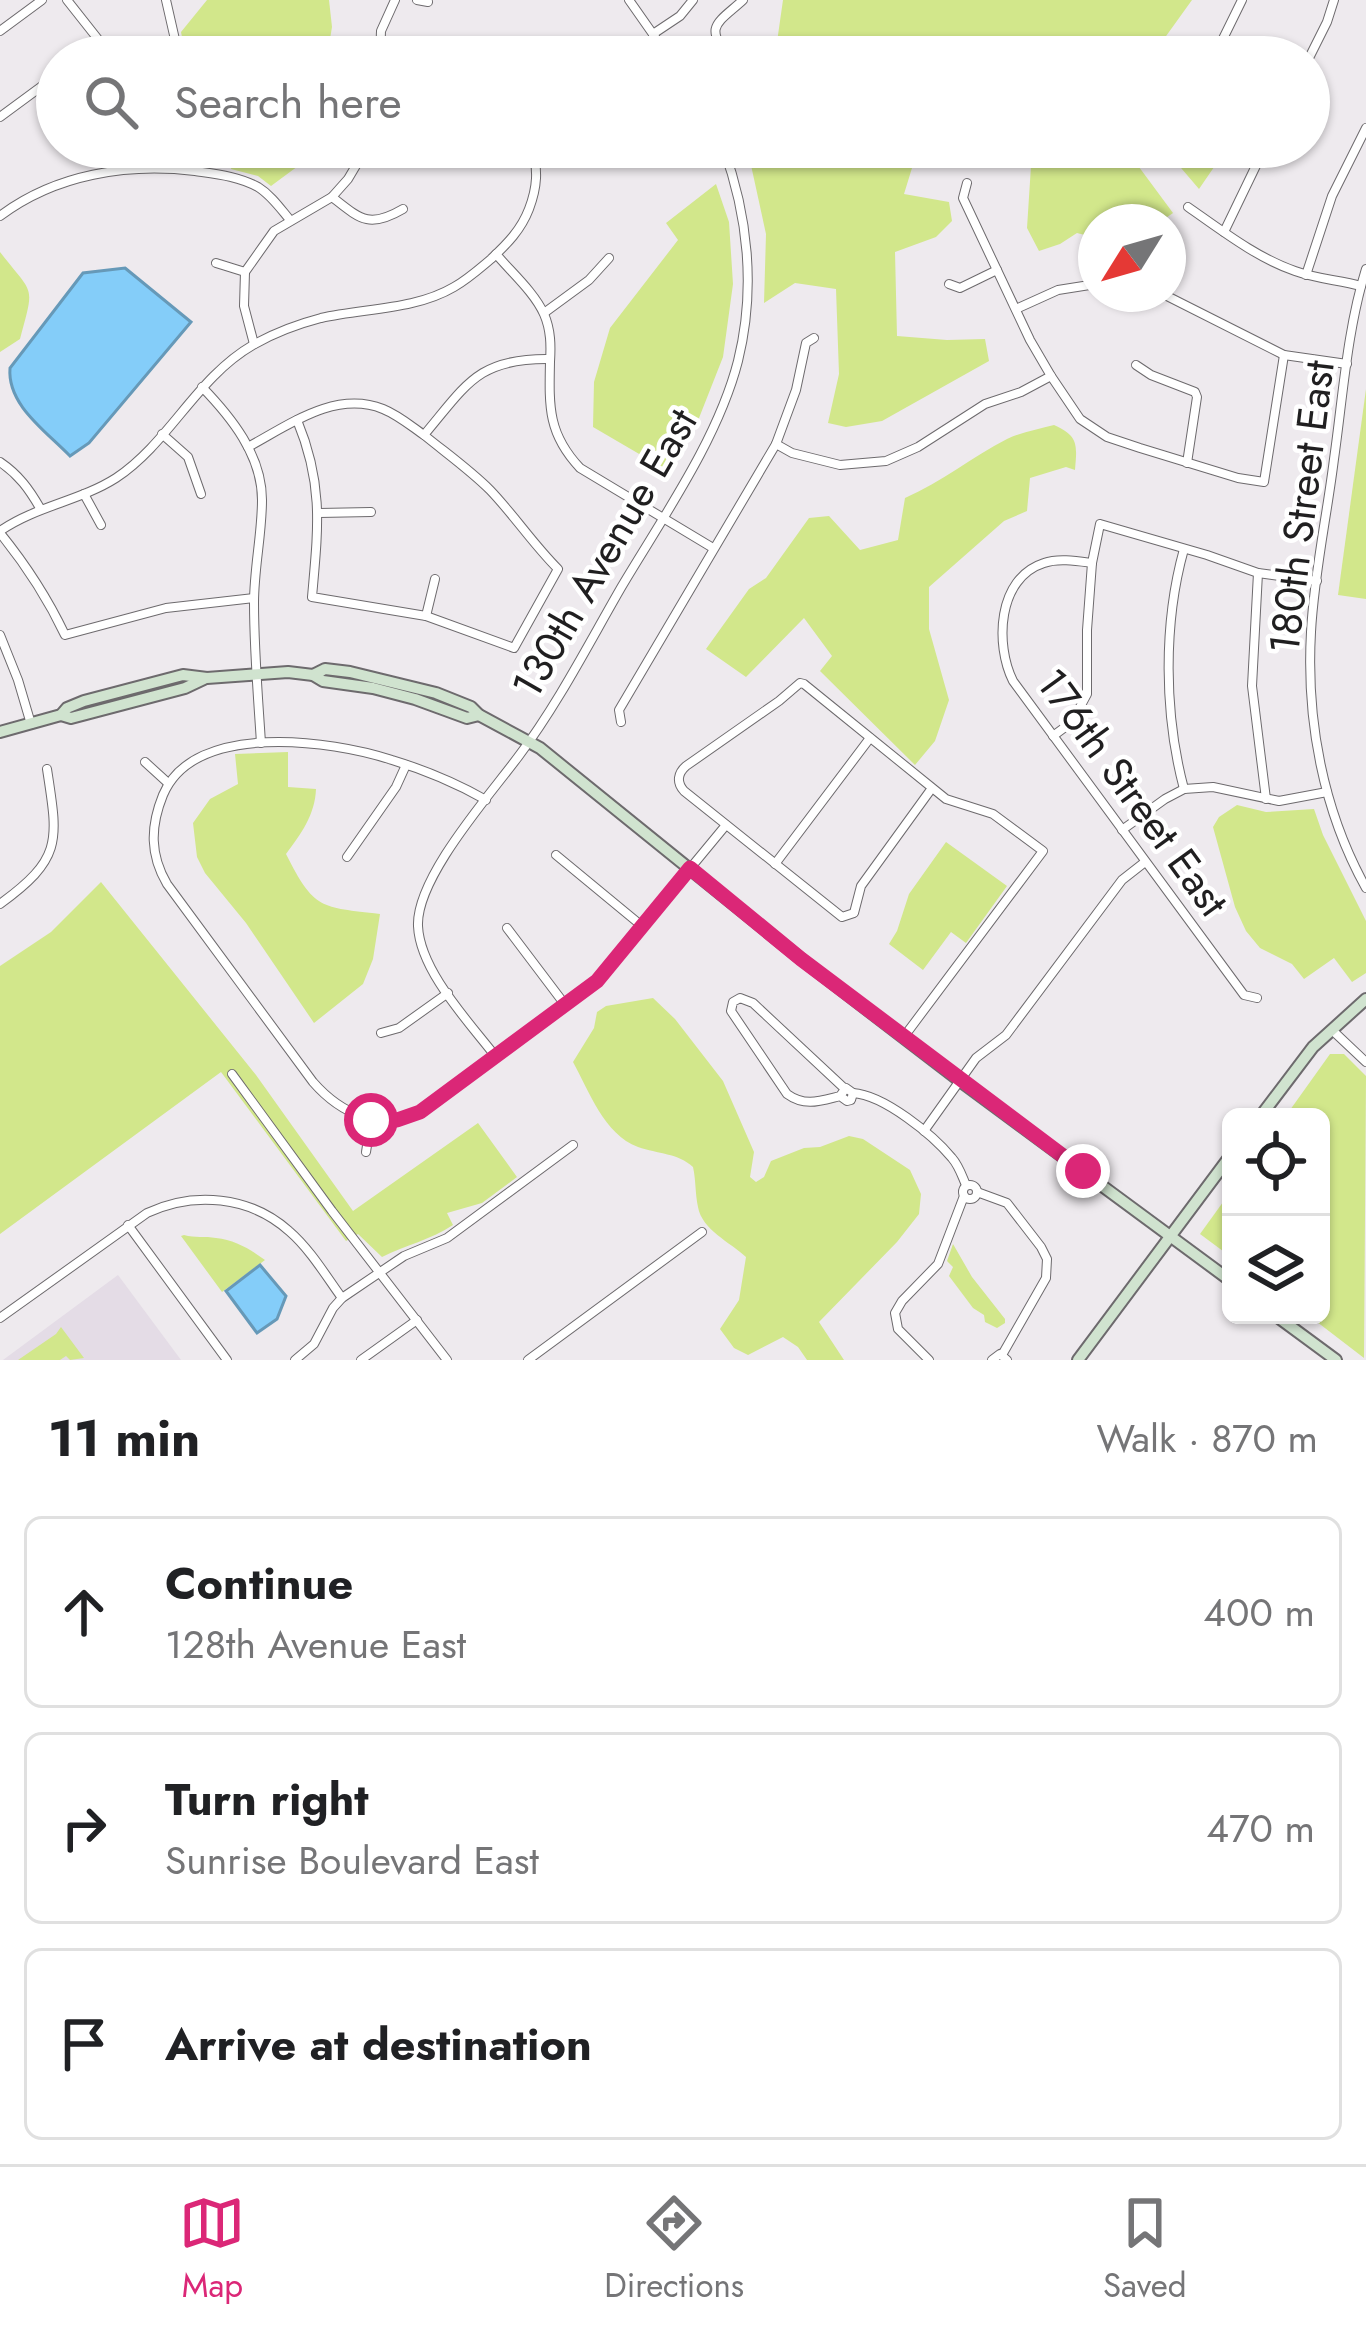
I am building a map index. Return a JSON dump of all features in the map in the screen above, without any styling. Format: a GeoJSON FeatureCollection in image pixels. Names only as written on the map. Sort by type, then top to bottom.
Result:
{"type":"FeatureCollection","features":[{"type":"Feature","properties":{"kind":"street"},"geometry":{"type":"LineString","coordinates":[[0,31],[42,0]]}},
{"type":"Feature","properties":{"kind":"street"},"geometry":{"type":"LineString","coordinates":[[67,0],[95,36]]}},
{"type":"Feature","properties":{"kind":"street"},"geometry":{"type":"LineString","coordinates":[[166,0],[174,36]]}},
{"type":"Feature","properties":{"kind":"street"},"geometry":{"type":"LineString","coordinates":[[381,36],[395,0]]}},
{"type":"Feature","properties":{"kind":"street"},"geometry":{"type":"LineString","coordinates":[[629,0],[653,34],[680,16],[693,0]]}},
{"type":"Feature","properties":{"kind":"street"},"geometry":{"type":"LineString","coordinates":[[714,36],[714,26],[743,0]]}},
{"type":"Feature","properties":{"kind":"street"},"geometry":{"type":"LineString","coordinates":[[1226,36],[1242,0]]}},
{"type":"Feature","properties":{"kind":"street"},"geometry":{"type":"LineString","coordinates":[[1320,36],[1334,0]]}},
{"type":"Feature","properties":{"kind":"street"},"geometry":{"type":"LineString","coordinates":[[0,117],[36,90]]}},
{"type":"Feature","properties":{"kind":"street"},"geometry":{"type":"LineString","coordinates":[[1306,275],[1332,196],[1366,128]]}},
{"type":"Feature","properties":{"kind":"street"},"geometry":{"type":"LineString","coordinates":[[0,216],[42,191],[78,178],[133,168]]}},
{"type":"Feature","properties":{"kind":"street"},"geometry":{"type":"LineString","coordinates":[[155,168],[241,178],[261,189],[290,220]]}},
{"type":"Feature","properties":{"kind":"street"},"geometry":{"type":"LineString","coordinates":[[254,344],[244,306],[245,272],[274,231],[332,197],[355,168]]}},
{"type":"Feature","properties":{"kind":"street"},"geometry":{"type":"LineString","coordinates":[[254,598],[166,608],[65,635],[39,584],[0,532],[40,508],[116,478],[225,364],[254,344],[322,318],[424,300],[452,289],[496,254],[524,222],[534,195],[536,168]]}},
{"type":"Feature","properties":{"kind":"street","name":"130th Avenue East"},"geometry":{"type":"LineString","coordinates":[[448,993],[422,950],[418,923],[426,887],[530,742],[722,408],[738,360],[748,263],[744,216],[731,168]]}},
{"type":"Feature","properties":{"kind":"street"},"geometry":{"type":"LineString","coordinates":[[1224,232],[1255,168]]}},
{"type":"Feature","properties":{"kind":"street"},"geometry":{"type":"LineString","coordinates":[[967,183],[963,198],[1051,376],[1070,407],[1107,437],[1264,482],[1284,355]]}},
{"type":"Feature","properties":{"kind":"street"},"geometry":{"type":"LineString","coordinates":[[332,197],[373,222],[403,209]]}},
{"type":"Feature","properties":{"kind":"street"},"geometry":{"type":"LineString","coordinates":[[1188,207],[1274,262],[1306,275],[1361,286]]}},
{"type":"Feature","properties":{"kind":"street"},"geometry":{"type":"LineString","coordinates":[[496,254],[544,313],[551,343],[549,406],[562,449],[580,469],[713,548]]}},
{"type":"Feature","properties":{"kind":"street"},"geometry":{"type":"LineString","coordinates":[[544,313],[589,280],[608,259]]}},
{"type":"Feature","properties":{"kind":"street"},"geometry":{"type":"LineString","coordinates":[[216,263],[245,272]]}},
{"type":"Feature","properties":{"kind":"street","name":"180th Street East"},"geometry":{"type":"LineString","coordinates":[[1366,269],[1347,364],[1311,628],[1317,746],[1342,836],[1366,888]]}},
{"type":"Feature","properties":{"kind":"street"},"geometry":{"type":"LineString","coordinates":[[949,284],[960,288],[997,270]]}},
{"type":"Feature","properties":{"kind":"street"},"geometry":{"type":"LineString","coordinates":[[1016,308],[1078,287]]}},
{"type":"Feature","properties":{"kind":"street"},"geometry":{"type":"LineString","coordinates":[[1186,306],[1284,355],[1347,364]]}},
{"type":"Feature","properties":{"kind":"street"},"geometry":{"type":"LineString","coordinates":[[621,722],[619,710],[776,444],[796,390],[806,343],[814,338]]}},
{"type":"Feature","properties":{"kind":"street"},"geometry":{"type":"LineString","coordinates":[[424,435],[457,396],[492,367],[508,361],[550,359]]}},
{"type":"Feature","properties":{"kind":"street"},"geometry":{"type":"LineString","coordinates":[[1136,364],[1150,375],[1196,392],[1187,463]]}},
{"type":"Feature","properties":{"kind":"street"},"geometry":{"type":"LineString","coordinates":[[776,444],[840,465],[886,461],[918,447],[985,404],[1051,376]]}},
{"type":"Feature","properties":{"kind":"street"},"geometry":{"type":"LineString","coordinates":[[202,387],[222,407],[248,447],[261,482],[254,598],[261,743]]}},
{"type":"Feature","properties":{"kind":"street"},"geometry":{"type":"LineString","coordinates":[[248,447],[297,420],[330,406],[361,403],[394,414],[424,435],[488,488],[558,569],[514,648],[426,616],[312,597],[319,513],[316,478],[297,420]]}},
{"type":"Feature","properties":{"kind":"street"},"geometry":{"type":"LineString","coordinates":[[162,434],[188,457],[201,494]]}},
{"type":"Feature","properties":{"kind":"street"},"geometry":{"type":"LineString","coordinates":[[0,462],[24,482],[40,508]]}},
{"type":"Feature","properties":{"kind":"street"},"geometry":{"type":"LineString","coordinates":[[84,494],[100,525]]}},
{"type":"Feature","properties":{"kind":"street"},"geometry":{"type":"LineString","coordinates":[[319,513],[371,512]]}},
{"type":"Feature","properties":{"kind":"street"},"geometry":{"type":"LineString","coordinates":[[1054,736],[1072,722],[1087,694],[1087,630],[1100,524],[1258,573],[1317,581]]}},
{"type":"Feature","properties":{"kind":"street"},"geometry":{"type":"LineString","coordinates":[[1184,549],[1175,581],[1169,655],[1177,764],[1184,789]]}},
{"type":"Feature","properties":{"kind":"street","name":"176th Street East"},"geometry":{"type":"LineString","coordinates":[[1093,563],[1044,563],[1015,584],[1006,600],[1005,663],[1013,681],[1244,994],[1257,998]]}},
{"type":"Feature","properties":{"kind":"street"},"geometry":{"type":"LineString","coordinates":[[1258,573],[1252,686],[1266,799]]}},
{"type":"Feature","properties":{"kind":"street"},"geometry":{"type":"LineString","coordinates":[[426,616],[434,580]]}},
{"type":"Feature","properties":{"kind":"street"},"geometry":{"type":"LineString","coordinates":[[0,635],[31,724]]}},
{"type":"Feature","properties":{"kind":"street"},"geometry":{"type":"LineString","coordinates":[[0,732],[64,711],[71,718],[207,678],[256,673],[313,675],[325,669],[378,677],[472,707],[595,790],[903,1038],[1222,1274]]}},
{"type":"Feature","properties":{"kind":"street"},"geometry":{"type":"LineString","coordinates":[[903,1038],[1042,851],[993,814],[954,804],[804,684],[796,684],[686,766],[678,782],[683,791],[842,917],[854,913],[861,886],[932,788]]}},
{"type":"Feature","properties":{"kind":"street"},"geometry":{"type":"LineString","coordinates":[[776,864],[870,738]]}},
{"type":"Feature","properties":{"kind":"street"},"geometry":{"type":"LineString","coordinates":[[486,800],[406,765],[338,748],[261,743],[211,751],[194,760],[168,783],[157,811],[153,834],[164,878],[314,1082],[335,1104],[371,1120],[397,1120],[420,1112],[566,1006],[608,970],[726,825]]}},
{"type":"Feature","properties":{"kind":"street"},"geometry":{"type":"LineString","coordinates":[[145,762],[168,783]]}},
{"type":"Feature","properties":{"kind":"street"},"geometry":{"type":"LineString","coordinates":[[347,857],[406,765]]}},
{"type":"Feature","properties":{"kind":"street"},"geometry":{"type":"LineString","coordinates":[[0,904],[25,886],[47,858],[55,831],[47,769]]}},
{"type":"Feature","properties":{"kind":"street"},"geometry":{"type":"LineString","coordinates":[[1122,830],[1184,789],[1213,787],[1266,799],[1328,792]]}},
{"type":"Feature","properties":{"kind":"street"},"geometry":{"type":"LineString","coordinates":[[556,855],[642,926]]}},
{"type":"Feature","properties":{"kind":"street"},"geometry":{"type":"LineString","coordinates":[[924,1131],[976,1058],[1006,1035],[1122,880],[1145,862]]}},
{"type":"Feature","properties":{"kind":"street"},"geometry":{"type":"LineString","coordinates":[[507,928],[566,1006]]}},
{"type":"Feature","properties":{"kind":"street"},"geometry":{"type":"LineString","coordinates":[[381,1033],[399,1028],[448,993],[496,1057]]}},
{"type":"Feature","properties":{"kind":"street"},"geometry":{"type":"LineString","coordinates":[[846,1093],[753,1003],[740,998],[733,1002],[731,1011],[787,1094],[799,1102],[813,1103],[846,1093],[877,1098],[924,1131],[953,1159],[970,1199],[977,1192],[1007,1204],[1041,1246],[1047,1259],[1046,1278],[1005,1357],[995,1355],[992,1360]]}},
{"type":"Feature","properties":{"kind":"street"},"geometry":{"type":"LineString","coordinates":[[1267,1108],[1331,1028],[1366,999]]}},
{"type":"Feature","properties":{"kind":"street"},"geometry":{"type":"LineString","coordinates":[[1331,1028],[1366,1062]]}},
{"type":"Feature","properties":{"kind":"street"},"geometry":{"type":"LineString","coordinates":[[232,1074],[447,1360]]}},
{"type":"Feature","properties":{"kind":"street"},"geometry":{"type":"LineString","coordinates":[[366,1152],[371,1120]]}},
{"type":"Feature","properties":{"kind":"street"},"geometry":{"type":"LineString","coordinates":[[295,1360],[314,1344],[342,1298],[404,1256],[447,1238],[573,1145]]}},
{"type":"Feature","properties":{"kind":"street"},"geometry":{"type":"LineString","coordinates":[[1078,1360],[1222,1167]]}},
{"type":"Feature","properties":{"kind":"street"},"geometry":{"type":"LineString","coordinates":[[929,1360],[898,1329],[895,1313],[938,1264],[965,1191]]}},
{"type":"Feature","properties":{"kind":"street"},"geometry":{"type":"LineString","coordinates":[[0,1318],[128,1225],[157,1208],[201,1199],[231,1201],[259,1210],[287,1228],[342,1298]]}},
{"type":"Feature","properties":{"kind":"street"},"geometry":{"type":"LineString","coordinates":[[128,1225],[227,1360]]}},
{"type":"Feature","properties":{"kind":"street"},"geometry":{"type":"LineString","coordinates":[[528,1360],[702,1232]]}},
{"type":"Feature","properties":{"kind":"street"},"geometry":{"type":"LineString","coordinates":[[361,1360],[417,1320]]}},
{"type":"Feature","properties":{"kind":"street"},"geometry":{"type":"LineString","coordinates":[[1287,1324],[1336,1360]]}},
{"type":"Feature","properties":{"kind":"shaded area"},"geometry":{"type":"Polygon","coordinates":[[[118,1275],[181,1360],[3,1360],[118,1275]]]}},
{"type":"Feature","properties":{"kind":"green space"},"geometry":{"type":"Polygon","coordinates":[[[207,0],[329,0],[330,36],[182,36],[207,0]]]}},
{"type":"Feature","properties":{"kind":"green space"},"geometry":{"type":"Polygon","coordinates":[[[783,0],[1192,0],[1166,36],[778,36],[783,0]]]}},
{"type":"Feature","properties":{"kind":"green space"},"geometry":{"type":"Polygon","coordinates":[[[295,168],[271,186],[258,176],[231,169],[295,168]]]}},
{"type":"Feature","properties":{"kind":"green space"},"geometry":{"type":"Polygon","coordinates":[[[752,168],[912,168],[904,194],[949,202],[952,221],[936,237],[895,252],[897,336],[985,339],[989,361],[882,421],[846,427],[828,423],[839,374],[836,289],[795,283],[764,303],[766,234],[752,168]]]}},
{"type":"Feature","properties":{"kind":"green space"},"geometry":{"type":"Polygon","coordinates":[[[1031,168],[1140,168],[1166,204],[1078,204],[1078,233],[1039,251],[1027,228],[1031,168]]]}},
{"type":"Feature","properties":{"kind":"green space"},"geometry":{"type":"Polygon","coordinates":[[[1181,168],[1213,168],[1199,189],[1181,168]]]}},
{"type":"Feature","properties":{"kind":"green space"},"geometry":{"type":"Polygon","coordinates":[[[716,184],[729,222],[733,284],[723,357],[699,418],[670,472],[593,427],[594,382],[610,328],[678,240],[666,223],[716,184]]]}},
{"type":"Feature","properties":{"kind":"green space"},"geometry":{"type":"Polygon","coordinates":[[[0,252],[25,284],[29,298],[20,339],[0,352],[0,252]]]}},
{"type":"Feature","properties":{"kind":"green space"},"geometry":{"type":"Polygon","coordinates":[[[1366,389],[1366,599],[1338,595],[1366,389]]]}},
{"type":"Feature","properties":{"kind":"green space"},"geometry":{"type":"Polygon","coordinates":[[[1054,425],[1075,442],[1075,470],[1066,467],[1030,478],[1027,511],[1004,521],[929,587],[929,629],[949,700],[935,741],[915,765],[820,671],[832,656],[804,618],[746,677],[706,649],[809,518],[829,516],[860,550],[898,540],[905,498],[1007,439],[1054,425]]]}},
{"type":"Feature","properties":{"kind":"green space"},"geometry":{"type":"Polygon","coordinates":[[[288,752],[288,787],[316,789],[310,816],[286,854],[296,872],[321,902],[380,914],[373,959],[363,984],[314,1023],[246,923],[205,873],[197,857],[193,823],[210,799],[238,784],[235,754],[288,752]]]}},
{"type":"Feature","properties":{"kind":"green space"},"geometry":{"type":"Polygon","coordinates":[[[1237,805],[1266,812],[1314,809],[1366,921],[1366,973],[1352,982],[1334,958],[1304,979],[1292,964],[1260,948],[1246,931],[1213,827],[1237,805]]]}},
{"type":"Feature","properties":{"kind":"green space"},"geometry":{"type":"Polygon","coordinates":[[[946,842],[1007,886],[966,943],[951,932],[923,970],[889,944],[909,894],[946,842]]]}},
{"type":"Feature","properties":{"kind":"green space"},"geometry":{"type":"Polygon","coordinates":[[[101,882],[256,1075],[353,1211],[478,1123],[517,1177],[482,1203],[447,1213],[453,1225],[382,1257],[358,1234],[346,1241],[221,1072],[0,1234],[0,966],[51,932],[101,882]]]}},
{"type":"Feature","properties":{"kind":"green space"},"geometry":{"type":"Polygon","coordinates":[[[653,998],[723,1081],[754,1152],[750,1177],[756,1182],[764,1177],[771,1161],[849,1136],[863,1139],[910,1170],[921,1194],[919,1214],[819,1322],[844,1360],[807,1360],[783,1337],[748,1355],[734,1348],[720,1329],[739,1300],[746,1257],[701,1215],[693,1167],[626,1141],[592,1099],[573,1062],[594,1028],[597,1012],[606,1006],[653,998]]]}},
{"type":"Feature","properties":{"kind":"green space"},"geometry":{"type":"Polygon","coordinates":[[[1330,1054],[1344,1054],[1366,1076],[1364,1358],[1320,1324],[1330,1324],[1330,1108],[1291,1108],[1330,1054]]]}},
{"type":"Feature","properties":{"kind":"green space"},"geometry":{"type":"Polygon","coordinates":[[[1222,1203],[1222,1250],[1200,1234],[1222,1203]]]}},
{"type":"Feature","properties":{"kind":"green space"},"geometry":{"type":"Polygon","coordinates":[[[184,1235],[230,1241],[265,1260],[222,1292],[184,1235]]]}},
{"type":"Feature","properties":{"kind":"green space"},"geometry":{"type":"Polygon","coordinates":[[[953,1244],[1005,1319],[997,1328],[985,1322],[949,1276],[953,1267],[947,1261],[953,1244]]]}},
{"type":"Feature","properties":{"kind":"green space"},"geometry":{"type":"Polygon","coordinates":[[[61,1327],[84,1358],[18,1360],[56,1334],[61,1327]]]}},
{"type":"Feature","properties":{"kind":"water"},"geometry":{"type":"Polygon","coordinates":[[[125,268],[191,322],[89,443],[70,456],[21,406],[10,368],[83,273],[125,268]]]}},
{"type":"Feature","properties":{"kind":"water"},"geometry":{"type":"Polygon","coordinates":[[[260,1265],[286,1296],[277,1319],[257,1333],[226,1291],[260,1265]]]}},
{"type":"Feature","properties":{"kind":"route"},"geometry":{"type":"LineString","coordinates":[[371,1120],[397,1120],[420,1112],[577,998],[608,970],[690,868],[801,959],[1083,1171]]}}]}
